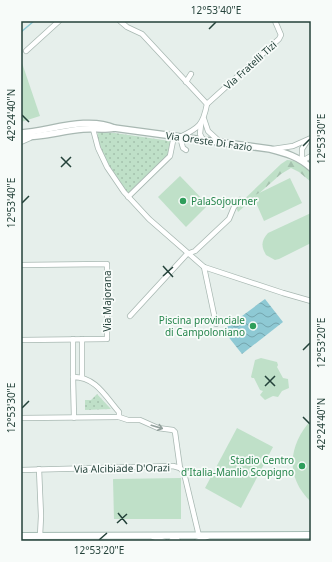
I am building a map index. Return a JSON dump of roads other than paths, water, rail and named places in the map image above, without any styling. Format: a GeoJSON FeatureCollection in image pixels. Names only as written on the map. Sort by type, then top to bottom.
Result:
{"type":"FeatureCollection","features":[{"type":"Feature","properties":{"kind":"main road"},"geometry":{"type":"LineString","coordinates":[[21,536],[151,536],[175,539],[198,539],[209,536],[311,536]]}},
{"type":"Feature","properties":{"kind":"street"},"geometry":{"type":"LineString","coordinates":[[26,51],[59,21]]}},
{"type":"Feature","properties":{"kind":"street"},"geometry":{"type":"LineString","coordinates":[[120,21],[127,28],[142,34],[207,104],[204,119],[201,124],[193,131],[180,137],[183,148],[186,150]]}},
{"type":"Feature","properties":{"kind":"street","name":"Via Fratelli Tizi"},"geometry":{"type":"LineString","coordinates":[[207,104],[279,39],[280,30],[276,21]]}},
{"type":"Feature","properties":{"kind":"street"},"geometry":{"type":"LineString","coordinates":[[186,82],[191,74]]}},
{"type":"Feature","properties":{"kind":"street"},"geometry":{"type":"LineString","coordinates":[[203,140],[206,134],[204,119]]}},
{"type":"Feature","properties":{"kind":"street","name":"Via Oreste Di Fazio"},"geometry":{"type":"LineString","coordinates":[[21,133],[95,123],[114,128],[270,149],[284,152],[311,168]]}},
{"type":"Feature","properties":{"kind":"street"},"geometry":{"type":"LineString","coordinates":[[201,124],[200,134],[203,140]]}},
{"type":"Feature","properties":{"kind":"street"},"geometry":{"type":"LineString","coordinates":[[206,127],[220,142]]}},
{"type":"Feature","properties":{"kind":"street","name":"Via Oreste Di Fazio"},"geometry":{"type":"LineString","coordinates":[[21,138],[73,130],[107,130],[114,128]]}},
{"type":"Feature","properties":{"kind":"street"},"geometry":{"type":"LineString","coordinates":[[93,129],[98,148],[107,167],[128,197],[149,219],[204,267],[311,301]]}},
{"type":"Feature","properties":{"kind":"street"},"geometry":{"type":"LineString","coordinates":[[128,197],[170,156],[174,136]]}},
{"type":"Feature","properties":{"kind":"street"},"geometry":{"type":"LineString","coordinates":[[21,142],[33,137]]}},
{"type":"Feature","properties":{"kind":"street"},"geometry":{"type":"LineString","coordinates":[[270,149],[293,146],[310,138]]}},
{"type":"Feature","properties":{"kind":"street"},"geometry":{"type":"LineString","coordinates":[[302,162],[302,149],[310,138]]}},
{"type":"Feature","properties":{"kind":"street"},"geometry":{"type":"LineString","coordinates":[[302,162],[311,156]]}},
{"type":"Feature","properties":{"kind":"street"},"geometry":{"type":"LineString","coordinates":[[130,316],[188,254],[195,250],[229,219],[234,207],[240,200]]}},
{"type":"Feature","properties":{"kind":"street","name":"Via Majorana"},"geometry":{"type":"LineString","coordinates":[[21,264],[107,264],[107,338],[21,340]]}},
{"type":"Feature","properties":{"kind":"street"},"geometry":{"type":"LineString","coordinates":[[204,267],[216,324]]}},
{"type":"Feature","properties":{"kind":"street"},"geometry":{"type":"LineString","coordinates":[[73,339],[74,418]]}},
{"type":"Feature","properties":{"kind":"street"},"geometry":{"type":"LineString","coordinates":[[82,339],[82,377]]}},
{"type":"Feature","properties":{"kind":"street"},"geometry":{"type":"LineString","coordinates":[[73,376],[88,379],[94,384],[119,412],[120,417]]}},
{"type":"Feature","properties":{"kind":"street"},"geometry":{"type":"LineString","coordinates":[[21,418],[120,417],[128,420],[140,420],[158,428],[174,430],[180,468]]}},
{"type":"Feature","properties":{"kind":"street","name":"Via Alcibiade D'Orazi"},"geometry":{"type":"LineString","coordinates":[[21,470],[173,466],[180,468],[184,473],[198,539]]}},
{"type":"Feature","properties":{"kind":"street"},"geometry":{"type":"LineString","coordinates":[[39,469],[41,516],[40,536]]}},
{"type":"Feature","properties":{"kind":"street"},"geometry":{"type":"LineString","coordinates":[[151,536],[164,541]]}},
{"type":"Feature","properties":{"kind":"water","name":"Piscina provinciale di Campoloniano"},"geometry":{"type":"Polygon","coordinates":[[[265,299],[283,322],[242,354],[223,330],[265,299]]]}},
{"type":"Feature","properties":{"kind":"waterway"},"geometry":{"type":"LineString","coordinates":[[21,32],[34,21]]}},
{"type":"Feature","properties":{"kind":"place","name":"PalaSojourner"},"geometry":{"type":"Point","coordinates":[183,201]}},
{"type":"Feature","properties":{"kind":"place","name":"Piscina provinciale di Campoloniano"},"geometry":{"type":"Point","coordinates":[253,326]}},
{"type":"Feature","properties":{"kind":"place","name":"Stadio Centro d'Italia-Manlio Scopigno"},"geometry":{"type":"Point","coordinates":[302,466]}}]}
